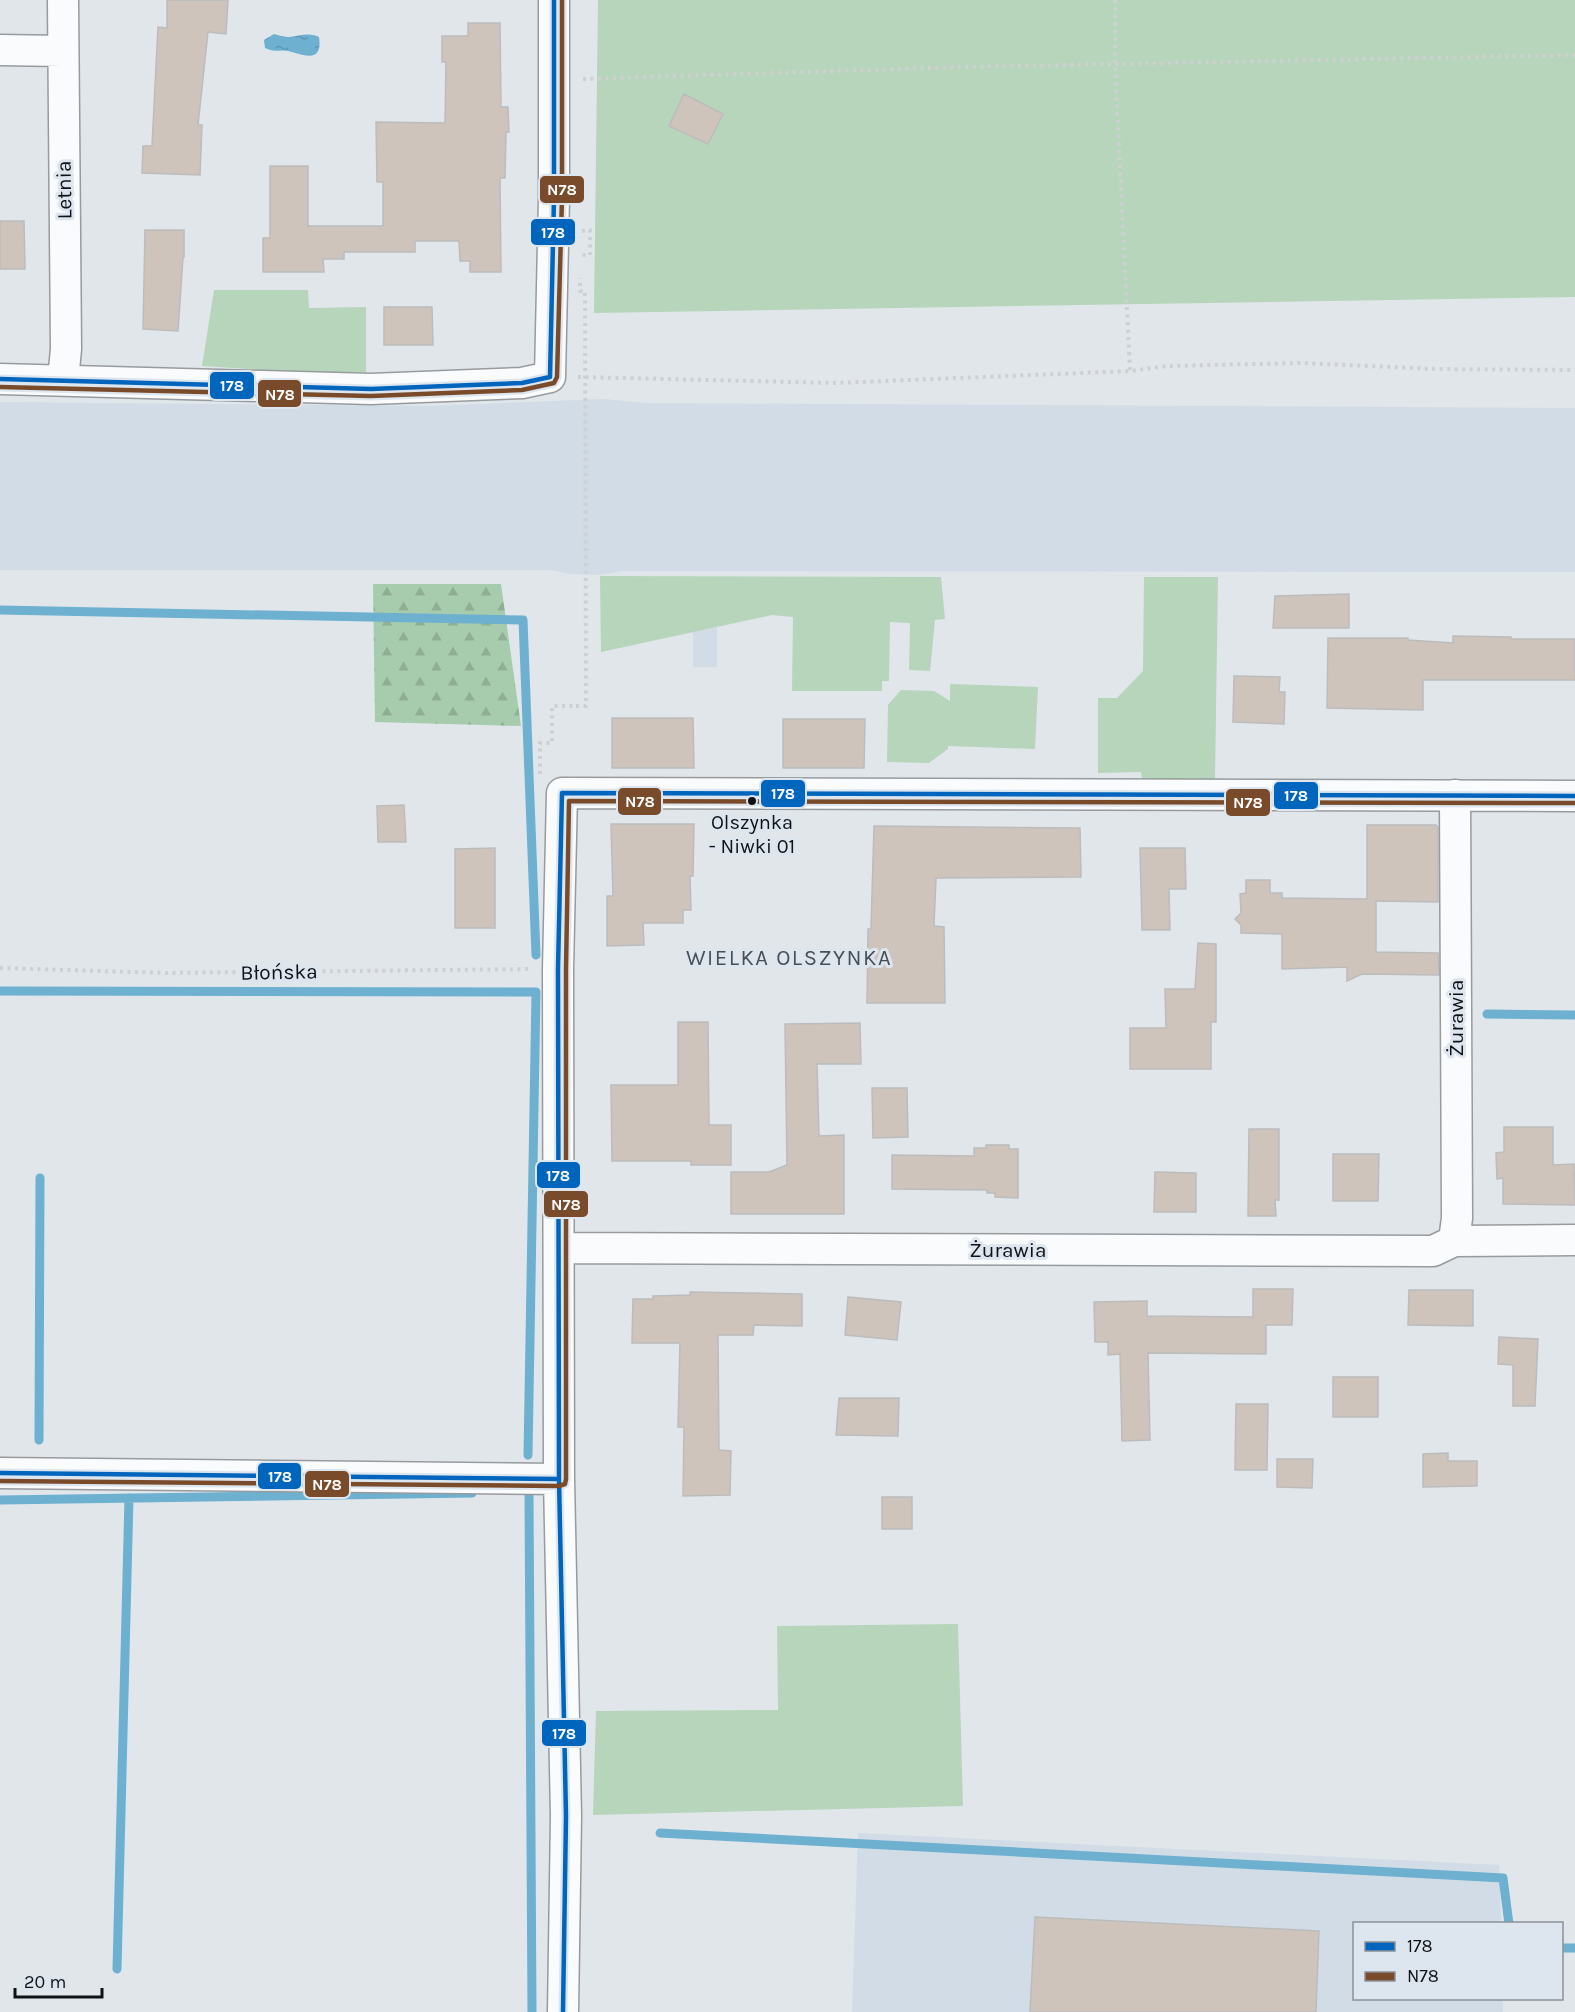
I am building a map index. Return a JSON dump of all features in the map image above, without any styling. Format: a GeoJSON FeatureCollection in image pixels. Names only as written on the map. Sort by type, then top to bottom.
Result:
{"type":"FeatureCollection","features":[{"type":"Feature","properties":{"kind":"street","name":"Letnia"},"geometry":{"type":"LineString","coordinates":[[63,0],[66,349],[63,380]]}},
{"type":"Feature","properties":{"kind":"street"},"geometry":{"type":"LineString","coordinates":[[0,379],[371,389],[522,383],[550,377],[554,198],[554,0]]}},
{"type":"Feature","properties":{"kind":"street"},"geometry":{"type":"LineString","coordinates":[[0,50],[62,51]]}},
{"type":"Feature","properties":{"kind":"street"},"geometry":{"type":"LineString","coordinates":[[563,2012],[566,1816],[559,1479],[558,969],[551,784],[1575,796]]}},
{"type":"Feature","properties":{"kind":"street","name":"Żurawia"},"geometry":{"type":"LineString","coordinates":[[1454,1241],[1457,1218],[1455,795]]}},
{"type":"Feature","properties":{"kind":"street","name":"Żurawia"},"geometry":{"type":"LineString","coordinates":[[560,1248],[1433,1251],[1454,1241],[1575,1240]]}},
{"type":"Feature","properties":{"kind":"street"},"geometry":{"type":"LineString","coordinates":[[0,1473],[559,1479]]}},
{"type":"Feature","properties":{"kind":"path"},"geometry":{"type":"LineString","coordinates":[[1115,0],[1115,64],[1130,371]]}},
{"type":"Feature","properties":{"kind":"path"},"geometry":{"type":"LineString","coordinates":[[598,79],[1115,64],[1575,55]]}},
{"type":"Feature","properties":{"kind":"path"},"geometry":{"type":"LineString","coordinates":[[551,784],[540,743],[552,743],[552,706],[586,706],[585,291],[580,291],[580,278]]}},
{"type":"Feature","properties":{"kind":"path"},"geometry":{"type":"LineString","coordinates":[[550,377],[836,383],[1130,371],[1167,366],[1302,363],[1436,369],[1575,370]]}},
{"type":"Feature","properties":{"kind":"path","name":"Błońska"},"geometry":{"type":"LineString","coordinates":[[0,968],[167,973],[558,969]]}},
{"type":"Feature","properties":{"kind":"shaded area"},"geometry":{"type":"Polygon","coordinates":[[[604,399],[646,403],[1575,408],[1575,572],[622,571],[600,575],[570,574],[551,570],[0,570],[0,402],[428,406],[604,399]]]}},
{"type":"Feature","properties":{"kind":"shaded area"},"geometry":{"type":"Polygon","coordinates":[[[717,627],[717,667],[693,667],[693,632],[717,627]]]}},
{"type":"Feature","properties":{"kind":"shaded area"},"geometry":{"type":"Polygon","coordinates":[[[858,1833],[1499,1865],[1501,1922],[1353,1922],[1353,2000],[1503,2000],[1503,2012],[852,2012],[858,1833]]]}},
{"type":"Feature","properties":{"kind":"green space"},"geometry":{"type":"Polygon","coordinates":[[[598,0],[1575,0],[1575,297],[594,313],[598,0]]]}},
{"type":"Feature","properties":{"kind":"green space"},"geometry":{"type":"Polygon","coordinates":[[[214,290],[308,290],[309,308],[366,307],[366,372],[293,372],[202,366],[214,290]]]}},
{"type":"Feature","properties":{"kind":"green space"},"geometry":{"type":"Polygon","coordinates":[[[600,576],[941,577],[945,619],[935,620],[930,671],[909,670],[910,623],[890,622],[889,681],[882,681],[882,691],[792,691],[793,617],[772,615],[601,652],[600,576]]]}},
{"type":"Feature","properties":{"kind":"green space"},"geometry":{"type":"Polygon","coordinates":[[[1144,577],[1218,577],[1215,779],[1142,779],[1141,772],[1098,773],[1098,698],[1117,698],[1143,671],[1144,577]]]}},
{"type":"Feature","properties":{"kind":"green space"},"geometry":{"type":"Polygon","coordinates":[[[373,584],[501,584],[521,726],[375,722],[373,584]]]}},
{"type":"Feature","properties":{"kind":"green space"},"geometry":{"type":"Polygon","coordinates":[[[950,684],[1038,687],[1035,749],[948,746],[948,749],[929,763],[887,762],[888,705],[901,690],[934,691],[950,701],[950,684]]]}},
{"type":"Feature","properties":{"kind":"green space"},"geometry":{"type":"Polygon","coordinates":[[[958,1624],[963,1806],[593,1815],[596,1711],[778,1710],[777,1626],[958,1624]]]}},
{"type":"Feature","properties":{"kind":"water"},"geometry":{"type":"Polygon","coordinates":[[[274,34],[287,37],[308,35],[319,37],[318,51],[311,56],[265,48],[264,40],[274,34]]]}},
{"type":"Feature","properties":{"kind":"building"},"geometry":{"type":"Polygon","coordinates":[[[167,0],[228,0],[226,34],[208,32],[198,125],[202,125],[200,175],[142,173],[143,146],[152,146],[158,27],[167,28],[167,0]]]}},
{"type":"Feature","properties":{"kind":"building"},"geometry":{"type":"Polygon","coordinates":[[[468,23],[500,23],[501,107],[508,107],[509,132],[506,132],[505,178],[500,178],[501,272],[470,272],[470,261],[460,261],[459,241],[415,241],[415,252],[344,252],[344,259],[323,259],[324,272],[263,272],[263,238],[270,238],[270,166],[308,166],[308,226],[383,226],[383,182],[377,182],[376,122],[445,123],[446,62],[442,62],[442,36],[468,36],[468,23]]]}},
{"type":"Feature","properties":{"kind":"building"},"geometry":{"type":"Polygon","coordinates":[[[684,94],[723,114],[708,144],[669,126],[684,94]]]}},
{"type":"Feature","properties":{"kind":"building"},"geometry":{"type":"Polygon","coordinates":[[[0,221],[24,221],[25,269],[0,269],[0,221]]]}},
{"type":"Feature","properties":{"kind":"building"},"geometry":{"type":"Polygon","coordinates":[[[145,230],[184,230],[178,331],[143,329],[145,230]]]}},
{"type":"Feature","properties":{"kind":"building"},"geometry":{"type":"Polygon","coordinates":[[[384,307],[432,307],[433,345],[384,345],[384,307]]]}},
{"type":"Feature","properties":{"kind":"building"},"geometry":{"type":"Polygon","coordinates":[[[1349,594],[1349,628],[1273,628],[1275,596],[1349,594]]]}},
{"type":"Feature","properties":{"kind":"building"},"geometry":{"type":"Polygon","coordinates":[[[1453,636],[1575,639],[1575,680],[1423,680],[1423,710],[1327,708],[1328,638],[1408,638],[1408,640],[1453,643],[1453,636]]]}},
{"type":"Feature","properties":{"kind":"building"},"geometry":{"type":"Polygon","coordinates":[[[1234,676],[1280,677],[1279,692],[1285,692],[1284,724],[1233,722],[1234,676]]]}},
{"type":"Feature","properties":{"kind":"building"},"geometry":{"type":"Polygon","coordinates":[[[612,718],[693,718],[694,768],[612,768],[612,718]]]}},
{"type":"Feature","properties":{"kind":"building"},"geometry":{"type":"Polygon","coordinates":[[[783,719],[865,719],[864,768],[783,768],[783,719]]]}},
{"type":"Feature","properties":{"kind":"building"},"geometry":{"type":"Polygon","coordinates":[[[404,805],[406,842],[378,842],[377,806],[404,805]]]}},
{"type":"Feature","properties":{"kind":"building"},"geometry":{"type":"Polygon","coordinates":[[[611,824],[694,824],[693,876],[690,876],[691,910],[683,910],[683,923],[643,923],[644,945],[607,946],[607,896],[613,896],[611,824]]]}},
{"type":"Feature","properties":{"kind":"building"},"geometry":{"type":"Polygon","coordinates":[[[1367,825],[1436,825],[1438,827],[1438,902],[1376,901],[1376,952],[1438,953],[1439,975],[1362,974],[1347,981],[1347,967],[1282,969],[1282,934],[1241,933],[1241,925],[1235,919],[1241,913],[1240,894],[1246,893],[1246,880],[1270,880],[1270,893],[1282,893],[1282,898],[1367,899],[1367,825]]]}},
{"type":"Feature","properties":{"kind":"building"},"geometry":{"type":"Polygon","coordinates":[[[874,826],[1080,828],[1081,877],[936,878],[934,926],[944,927],[945,1003],[867,1003],[868,929],[871,929],[874,826]]]}},
{"type":"Feature","properties":{"kind":"building"},"geometry":{"type":"Polygon","coordinates":[[[495,848],[495,928],[455,928],[455,849],[495,848]]]}},
{"type":"Feature","properties":{"kind":"building"},"geometry":{"type":"Polygon","coordinates":[[[1140,848],[1185,848],[1186,889],[1169,889],[1170,930],[1142,930],[1140,848]]]}},
{"type":"Feature","properties":{"kind":"building"},"geometry":{"type":"Polygon","coordinates":[[[1198,943],[1216,944],[1216,1022],[1211,1022],[1211,1069],[1130,1069],[1130,1028],[1166,1028],[1165,989],[1195,989],[1198,943]]]}},
{"type":"Feature","properties":{"kind":"building"},"geometry":{"type":"Polygon","coordinates":[[[678,1022],[708,1022],[709,1125],[731,1125],[731,1165],[691,1165],[691,1161],[612,1161],[611,1085],[678,1085],[678,1022]]]}},
{"type":"Feature","properties":{"kind":"building"},"geometry":{"type":"Polygon","coordinates":[[[860,1023],[861,1064],[817,1064],[819,1136],[844,1135],[844,1214],[731,1214],[731,1172],[769,1172],[787,1165],[785,1024],[860,1023]]]}},
{"type":"Feature","properties":{"kind":"building"},"geometry":{"type":"Polygon","coordinates":[[[872,1088],[907,1088],[908,1137],[873,1138],[872,1088]]]}},
{"type":"Feature","properties":{"kind":"building"},"geometry":{"type":"Polygon","coordinates":[[[1504,1127],[1553,1127],[1553,1165],[1574,1164],[1575,1205],[1503,1204],[1503,1178],[1497,1179],[1496,1153],[1504,1152],[1504,1127]]]}},
{"type":"Feature","properties":{"kind":"building"},"geometry":{"type":"Polygon","coordinates":[[[1249,1129],[1279,1129],[1279,1200],[1275,1200],[1276,1216],[1248,1216],[1249,1129]]]}},
{"type":"Feature","properties":{"kind":"building"},"geometry":{"type":"Polygon","coordinates":[[[986,1145],[1009,1145],[1009,1149],[1018,1149],[1018,1198],[995,1197],[995,1193],[987,1193],[987,1190],[892,1189],[892,1155],[974,1156],[974,1148],[986,1148],[986,1145]]]}},
{"type":"Feature","properties":{"kind":"building"},"geometry":{"type":"Polygon","coordinates":[[[1333,1154],[1379,1154],[1378,1201],[1333,1201],[1333,1154]]]}},
{"type":"Feature","properties":{"kind":"building"},"geometry":{"type":"Polygon","coordinates":[[[1155,1172],[1196,1173],[1196,1212],[1154,1212],[1155,1172]]]}},
{"type":"Feature","properties":{"kind":"building"},"geometry":{"type":"Polygon","coordinates":[[[1253,1289],[1293,1289],[1292,1325],[1266,1325],[1266,1354],[1148,1353],[1150,1440],[1122,1441],[1120,1354],[1108,1355],[1108,1342],[1095,1342],[1094,1302],[1147,1301],[1147,1316],[1253,1317],[1253,1289]]]}},
{"type":"Feature","properties":{"kind":"building"},"geometry":{"type":"Polygon","coordinates":[[[1409,1290],[1473,1290],[1473,1326],[1408,1325],[1409,1290]]]}},
{"type":"Feature","properties":{"kind":"building"},"geometry":{"type":"Polygon","coordinates":[[[690,1292],[802,1294],[802,1326],[754,1325],[753,1335],[718,1335],[719,1450],[731,1451],[730,1495],[683,1496],[684,1427],[678,1427],[680,1343],[632,1343],[633,1299],[690,1295],[690,1292]]]}},
{"type":"Feature","properties":{"kind":"building"},"geometry":{"type":"Polygon","coordinates":[[[848,1297],[901,1302],[897,1340],[845,1335],[848,1297]]]}},
{"type":"Feature","properties":{"kind":"building"},"geometry":{"type":"Polygon","coordinates":[[[1499,1337],[1538,1339],[1535,1406],[1513,1406],[1513,1365],[1498,1364],[1499,1337]]]}},
{"type":"Feature","properties":{"kind":"building"},"geometry":{"type":"Polygon","coordinates":[[[1333,1377],[1378,1377],[1378,1417],[1333,1417],[1333,1377]]]}},
{"type":"Feature","properties":{"kind":"building"},"geometry":{"type":"Polygon","coordinates":[[[839,1398],[899,1398],[898,1436],[836,1435],[839,1398]]]}},
{"type":"Feature","properties":{"kind":"building"},"geometry":{"type":"Polygon","coordinates":[[[1236,1404],[1268,1404],[1267,1470],[1235,1470],[1236,1404]]]}},
{"type":"Feature","properties":{"kind":"building"},"geometry":{"type":"Polygon","coordinates":[[[1448,1453],[1448,1461],[1477,1461],[1477,1486],[1423,1487],[1423,1454],[1448,1453]]]}},
{"type":"Feature","properties":{"kind":"building"},"geometry":{"type":"Polygon","coordinates":[[[1277,1459],[1313,1459],[1312,1488],[1277,1487],[1277,1459]]]}},
{"type":"Feature","properties":{"kind":"building"},"geometry":{"type":"Polygon","coordinates":[[[882,1497],[912,1497],[912,1529],[882,1529],[882,1497]]]}},
{"type":"Feature","properties":{"kind":"building"},"geometry":{"type":"Polygon","coordinates":[[[1035,1917],[1319,1931],[1316,2012],[1030,2012],[1035,1917]]]}},
{"type":"Feature","properties":{"kind":"waterway"},"geometry":{"type":"LineString","coordinates":[[0,610],[523,620],[536,955]]}},
{"type":"Feature","properties":{"kind":"waterway"},"geometry":{"type":"LineString","coordinates":[[0,991],[536,992],[528,1455]]}},
{"type":"Feature","properties":{"kind":"waterway"},"geometry":{"type":"LineString","coordinates":[[1487,1014],[1575,1015]]}},
{"type":"Feature","properties":{"kind":"waterway"},"geometry":{"type":"LineString","coordinates":[[39,1440],[40,1178]]}},
{"type":"Feature","properties":{"kind":"waterway"},"geometry":{"type":"LineString","coordinates":[[0,1500],[472,1493]]}},
{"type":"Feature","properties":{"kind":"waterway"},"geometry":{"type":"LineString","coordinates":[[529,1494],[532,2012]]}},
{"type":"Feature","properties":{"kind":"waterway"},"geometry":{"type":"LineString","coordinates":[[117,1969],[129,1498]]}},
{"type":"Feature","properties":{"kind":"waterway"},"geometry":{"type":"LineString","coordinates":[[660,1833],[1503,1878],[1509,1922]]}},
{"type":"Feature","properties":{"kind":"waterway"},"geometry":{"type":"LineString","coordinates":[[1563,1948],[1575,1948]]}},
{"type":"Feature","properties":{"kind":"transit line","name":"178"},"geometry":{"type":"LineString","coordinates":[[0,379],[371,389],[522,383],[550,377],[554,198],[554,0]]}},
{"type":"Feature","properties":{"kind":"transit line","name":"N78"},"geometry":{"type":"LineString","coordinates":[[0,387],[371,396],[522,390],[554,383],[557,377],[562,198],[562,0]]}},
{"type":"Feature","properties":{"kind":"transit line","name":"178"},"geometry":{"type":"LineString","coordinates":[[563,2012],[566,1816],[559,1479],[558,969],[562,793],[1575,796]]}},
{"type":"Feature","properties":{"kind":"transit line","name":"N78"},"geometry":{"type":"LineString","coordinates":[[0,1481],[559,1486],[565,1484],[566,969],[569,801],[1575,803]]}},
{"type":"Feature","properties":{"kind":"transit line","name":"178"},"geometry":{"type":"LineString","coordinates":[[0,1473],[559,1479]]}},
{"type":"Feature","properties":{"kind":"place","name":"Olszynka - Niwki 01"},"geometry":{"type":"Point","coordinates":[752,801]}},
{"type":"Feature","properties":{"kind":"district","name":"WIELKA OLSZYNKA"},"geometry":{"type":"Point","coordinates":[789,958]}}]}
